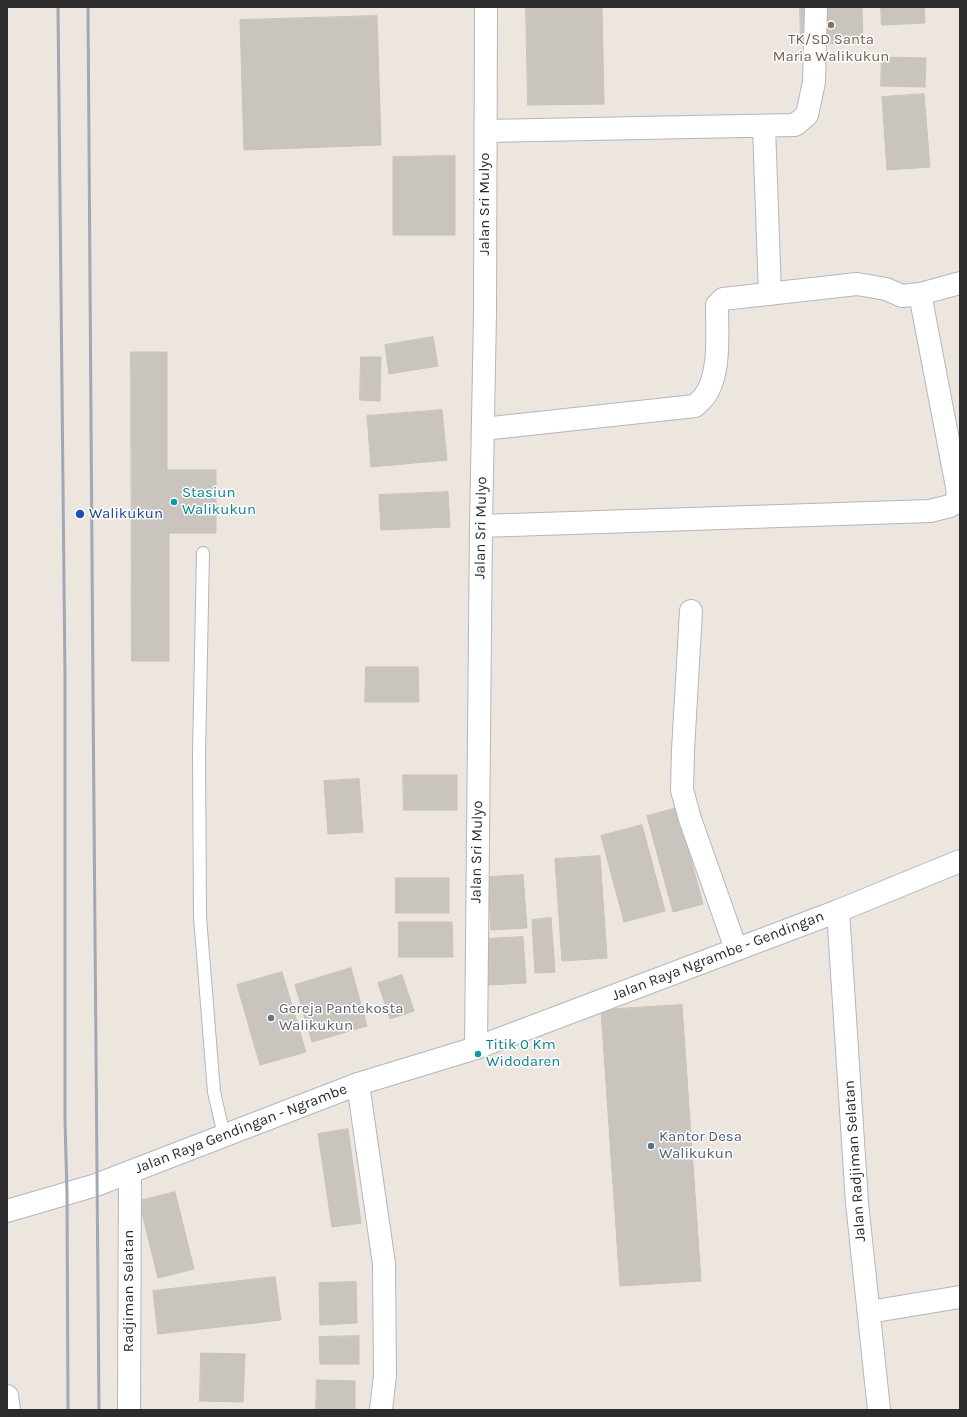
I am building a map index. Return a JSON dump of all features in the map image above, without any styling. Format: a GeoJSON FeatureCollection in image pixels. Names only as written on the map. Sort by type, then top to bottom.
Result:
{"type":"FeatureCollection","features":[{"type":"Feature","properties":{"kind":"street","name":"Jalan Sri Mulyo"},"geometry":{"type":"LineString","coordinates":[[476,1048],[482,430],[485,313],[486,7]]}},
{"type":"Feature","properties":{"kind":"street"},"geometry":{"type":"LineString","coordinates":[[486,131],[795,125],[807,115],[814,82],[816,7]]}},
{"type":"Feature","properties":{"kind":"street"},"geometry":{"type":"LineString","coordinates":[[764,126],[770,294]]}},
{"type":"Feature","properties":{"kind":"street"},"geometry":{"type":"LineString","coordinates":[[482,430],[695,406],[704,398],[711,385],[716,361],[717,305],[723,299],[857,284],[886,289],[902,296],[920,294],[960,284]]}},
{"type":"Feature","properties":{"kind":"street"},"geometry":{"type":"LineString","coordinates":[[481,526],[930,511],[950,506],[958,501],[957,487],[920,294]]}},
{"type":"Feature","properties":{"kind":"street"},"geometry":{"type":"LineString","coordinates":[[691,611],[682,790],[690,819],[736,949]]}},
{"type":"Feature","properties":{"kind":"street","name":"Jalan Raya Ngrambe - Gendingan"},"geometry":{"type":"LineString","coordinates":[[476,1048],[838,911],[960,861]]}},
{"type":"Feature","properties":{"kind":"street","name":"Jalan Radjiman Selatan"},"geometry":{"type":"LineString","coordinates":[[838,911],[857,1203],[879,1410]]}},
{"type":"Feature","properties":{"kind":"street","name":"Jalan Raya Gendingan - Ngrambe"},"geometry":{"type":"LineString","coordinates":[[7,1211],[96,1185],[358,1084],[476,1048]]}},
{"type":"Feature","properties":{"kind":"street"},"geometry":{"type":"LineString","coordinates":[[358,1084],[384,1264],[385,1375],[381,1410]]}},
{"type":"Feature","properties":{"kind":"street","name":"Radjiman Selatan"},"geometry":{"type":"LineString","coordinates":[[129,1410],[130,1172]]}},
{"type":"Feature","properties":{"kind":"street"},"geometry":{"type":"LineString","coordinates":[[869,1312],[960,1298]]}},
{"type":"Feature","properties":{"kind":"street"},"geometry":{"type":"LineString","coordinates":[[7,1396],[9,1410]]}},
{"type":"Feature","properties":{"kind":"lane"},"geometry":{"type":"LineString","coordinates":[[203,553],[199,753],[200,917],[214,1092],[224,1136]]}},
{"type":"Feature","properties":{"kind":"building"},"geometry":{"type":"Polygon","coordinates":[[[526,7],[602,7],[604,104],[528,105],[526,7]]]}},
{"type":"Feature","properties":{"kind":"building","name":"TK/SD Santa Maria Walikukun"},"geometry":{"type":"Polygon","coordinates":[[[800,7],[862,7],[863,43],[801,44],[800,7]]]}},
{"type":"Feature","properties":{"kind":"building"},"geometry":{"type":"Polygon","coordinates":[[[881,7],[924,7],[925,23],[882,25],[881,7]]]}},
{"type":"Feature","properties":{"kind":"building"},"geometry":{"type":"Polygon","coordinates":[[[377,16],[381,145],[244,150],[240,20],[377,16]]]}},
{"type":"Feature","properties":{"kind":"building"},"geometry":{"type":"Polygon","coordinates":[[[882,57],[926,58],[925,87],[881,86],[882,57]]]}},
{"type":"Feature","properties":{"kind":"building"},"geometry":{"type":"Polygon","coordinates":[[[924,94],[930,167],[887,170],[882,97],[924,94]]]}},
{"type":"Feature","properties":{"kind":"building"},"geometry":{"type":"Polygon","coordinates":[[[455,156],[455,235],[393,235],[393,157],[455,156]]]}},
{"type":"Feature","properties":{"kind":"building"},"geometry":{"type":"Polygon","coordinates":[[[433,337],[438,366],[389,374],[385,345],[433,337]]]}},
{"type":"Feature","properties":{"kind":"building","name":"Stasiun Walikukun"},"geometry":{"type":"Polygon","coordinates":[[[131,352],[167,352],[167,470],[216,470],[216,533],[169,533],[169,661],[132,661],[131,352]]]}},
{"type":"Feature","properties":{"kind":"building"},"geometry":{"type":"Polygon","coordinates":[[[361,357],[381,357],[380,401],[360,400],[361,357]]]}},
{"type":"Feature","properties":{"kind":"building"},"geometry":{"type":"Polygon","coordinates":[[[442,410],[447,460],[371,467],[367,416],[442,410]]]}},
{"type":"Feature","properties":{"kind":"building"},"geometry":{"type":"Polygon","coordinates":[[[448,492],[450,527],[381,530],[379,495],[448,492]]]}},
{"type":"Feature","properties":{"kind":"building"},"geometry":{"type":"Polygon","coordinates":[[[366,667],[418,667],[419,702],[365,702],[366,667]]]}},
{"type":"Feature","properties":{"kind":"building"},"geometry":{"type":"Polygon","coordinates":[[[403,775],[457,775],[457,810],[404,810],[403,775]]]}},
{"type":"Feature","properties":{"kind":"building"},"geometry":{"type":"Polygon","coordinates":[[[359,779],[363,832],[328,834],[324,781],[359,779]]]}},
{"type":"Feature","properties":{"kind":"building"},"geometry":{"type":"Polygon","coordinates":[[[677,808],[703,904],[673,912],[647,816],[677,808]]]}},
{"type":"Feature","properties":{"kind":"building"},"geometry":{"type":"Polygon","coordinates":[[[642,825],[665,911],[624,922],[601,836],[642,825]]]}},
{"type":"Feature","properties":{"kind":"building"},"geometry":{"type":"Polygon","coordinates":[[[600,856],[607,958],[562,961],[555,859],[600,856]]]}},
{"type":"Feature","properties":{"kind":"building"},"geometry":{"type":"Polygon","coordinates":[[[523,875],[527,928],[491,930],[488,877],[523,875]]]}},
{"type":"Feature","properties":{"kind":"building"},"geometry":{"type":"Polygon","coordinates":[[[396,878],[449,878],[449,913],[396,913],[396,878]]]}},
{"type":"Feature","properties":{"kind":"building"},"geometry":{"type":"Polygon","coordinates":[[[551,918],[555,972],[535,973],[532,920],[551,918]]]}},
{"type":"Feature","properties":{"kind":"building"},"geometry":{"type":"Polygon","coordinates":[[[399,922],[452,922],[453,957],[399,957],[399,922]]]}},
{"type":"Feature","properties":{"kind":"building"},"geometry":{"type":"Polygon","coordinates":[[[523,937],[526,983],[488,985],[486,939],[523,937]]]}},
{"type":"Feature","properties":{"kind":"building"},"geometry":{"type":"Polygon","coordinates":[[[351,968],[367,1026],[312,1042],[295,985],[351,968]]]}},
{"type":"Feature","properties":{"kind":"building","name":"Gereja Pantekosta Walikukun"},"geometry":{"type":"Polygon","coordinates":[[[282,972],[306,1052],[260,1065],[237,985],[282,972]]]}},
{"type":"Feature","properties":{"kind":"building"},"geometry":{"type":"Polygon","coordinates":[[[402,975],[414,1011],[390,1019],[378,983],[402,975]]]}},
{"type":"Feature","properties":{"kind":"building","name":"Kantor Desa Walikukun"},"geometry":{"type":"Polygon","coordinates":[[[682,1005],[701,1281],[620,1286],[601,1010],[682,1005]]]}},
{"type":"Feature","properties":{"kind":"building"},"geometry":{"type":"Polygon","coordinates":[[[348,1129],[361,1223],[332,1227],[318,1134],[348,1129]]]}},
{"type":"Feature","properties":{"kind":"building"},"geometry":{"type":"Polygon","coordinates":[[[175,1192],[194,1269],[158,1278],[139,1201],[175,1192]]]}},
{"type":"Feature","properties":{"kind":"building"},"geometry":{"type":"Polygon","coordinates":[[[275,1277],[281,1320],[158,1334],[153,1291],[275,1277]]]}},
{"type":"Feature","properties":{"kind":"building"},"geometry":{"type":"Polygon","coordinates":[[[356,1282],[357,1323],[320,1325],[319,1283],[356,1282]]]}},
{"type":"Feature","properties":{"kind":"building"},"geometry":{"type":"Polygon","coordinates":[[[359,1336],[359,1364],[320,1364],[319,1337],[359,1336]]]}},
{"type":"Feature","properties":{"kind":"building"},"geometry":{"type":"Polygon","coordinates":[[[201,1353],[245,1354],[243,1402],[200,1401],[201,1353]]]}},
{"type":"Feature","properties":{"kind":"building"},"geometry":{"type":"Polygon","coordinates":[[[317,1380],[355,1381],[355,1410],[316,1410],[317,1380]]]}},
{"type":"Feature","properties":{"kind":"railway"},"geometry":{"type":"LineString","coordinates":[[58,7],[65,676],[65,1121],[67,1193],[68,1410]]}},
{"type":"Feature","properties":{"kind":"railway"},"geometry":{"type":"LineString","coordinates":[[88,7],[95,1059],[99,1410]]}},
{"type":"Feature","properties":{"kind":"place","name":"TK/SD Santa Maria Walikukun"},"geometry":{"type":"Point","coordinates":[831,25]}},
{"type":"Feature","properties":{"kind":"place","name":"Stasiun Walikukun"},"geometry":{"type":"Point","coordinates":[174,502]}},
{"type":"Feature","properties":{"kind":"place","name":"Walikukun"},"geometry":{"type":"Point","coordinates":[80,514]}},
{"type":"Feature","properties":{"kind":"place","name":"Gereja Pantekosta Walikukun"},"geometry":{"type":"Point","coordinates":[271,1018]}},
{"type":"Feature","properties":{"kind":"place","name":"Titik 0 Km Widodaren"},"geometry":{"type":"Point","coordinates":[478,1054]}},
{"type":"Feature","properties":{"kind":"place","name":"Kantor Desa Walikukun"},"geometry":{"type":"Point","coordinates":[651,1146]}}]}
